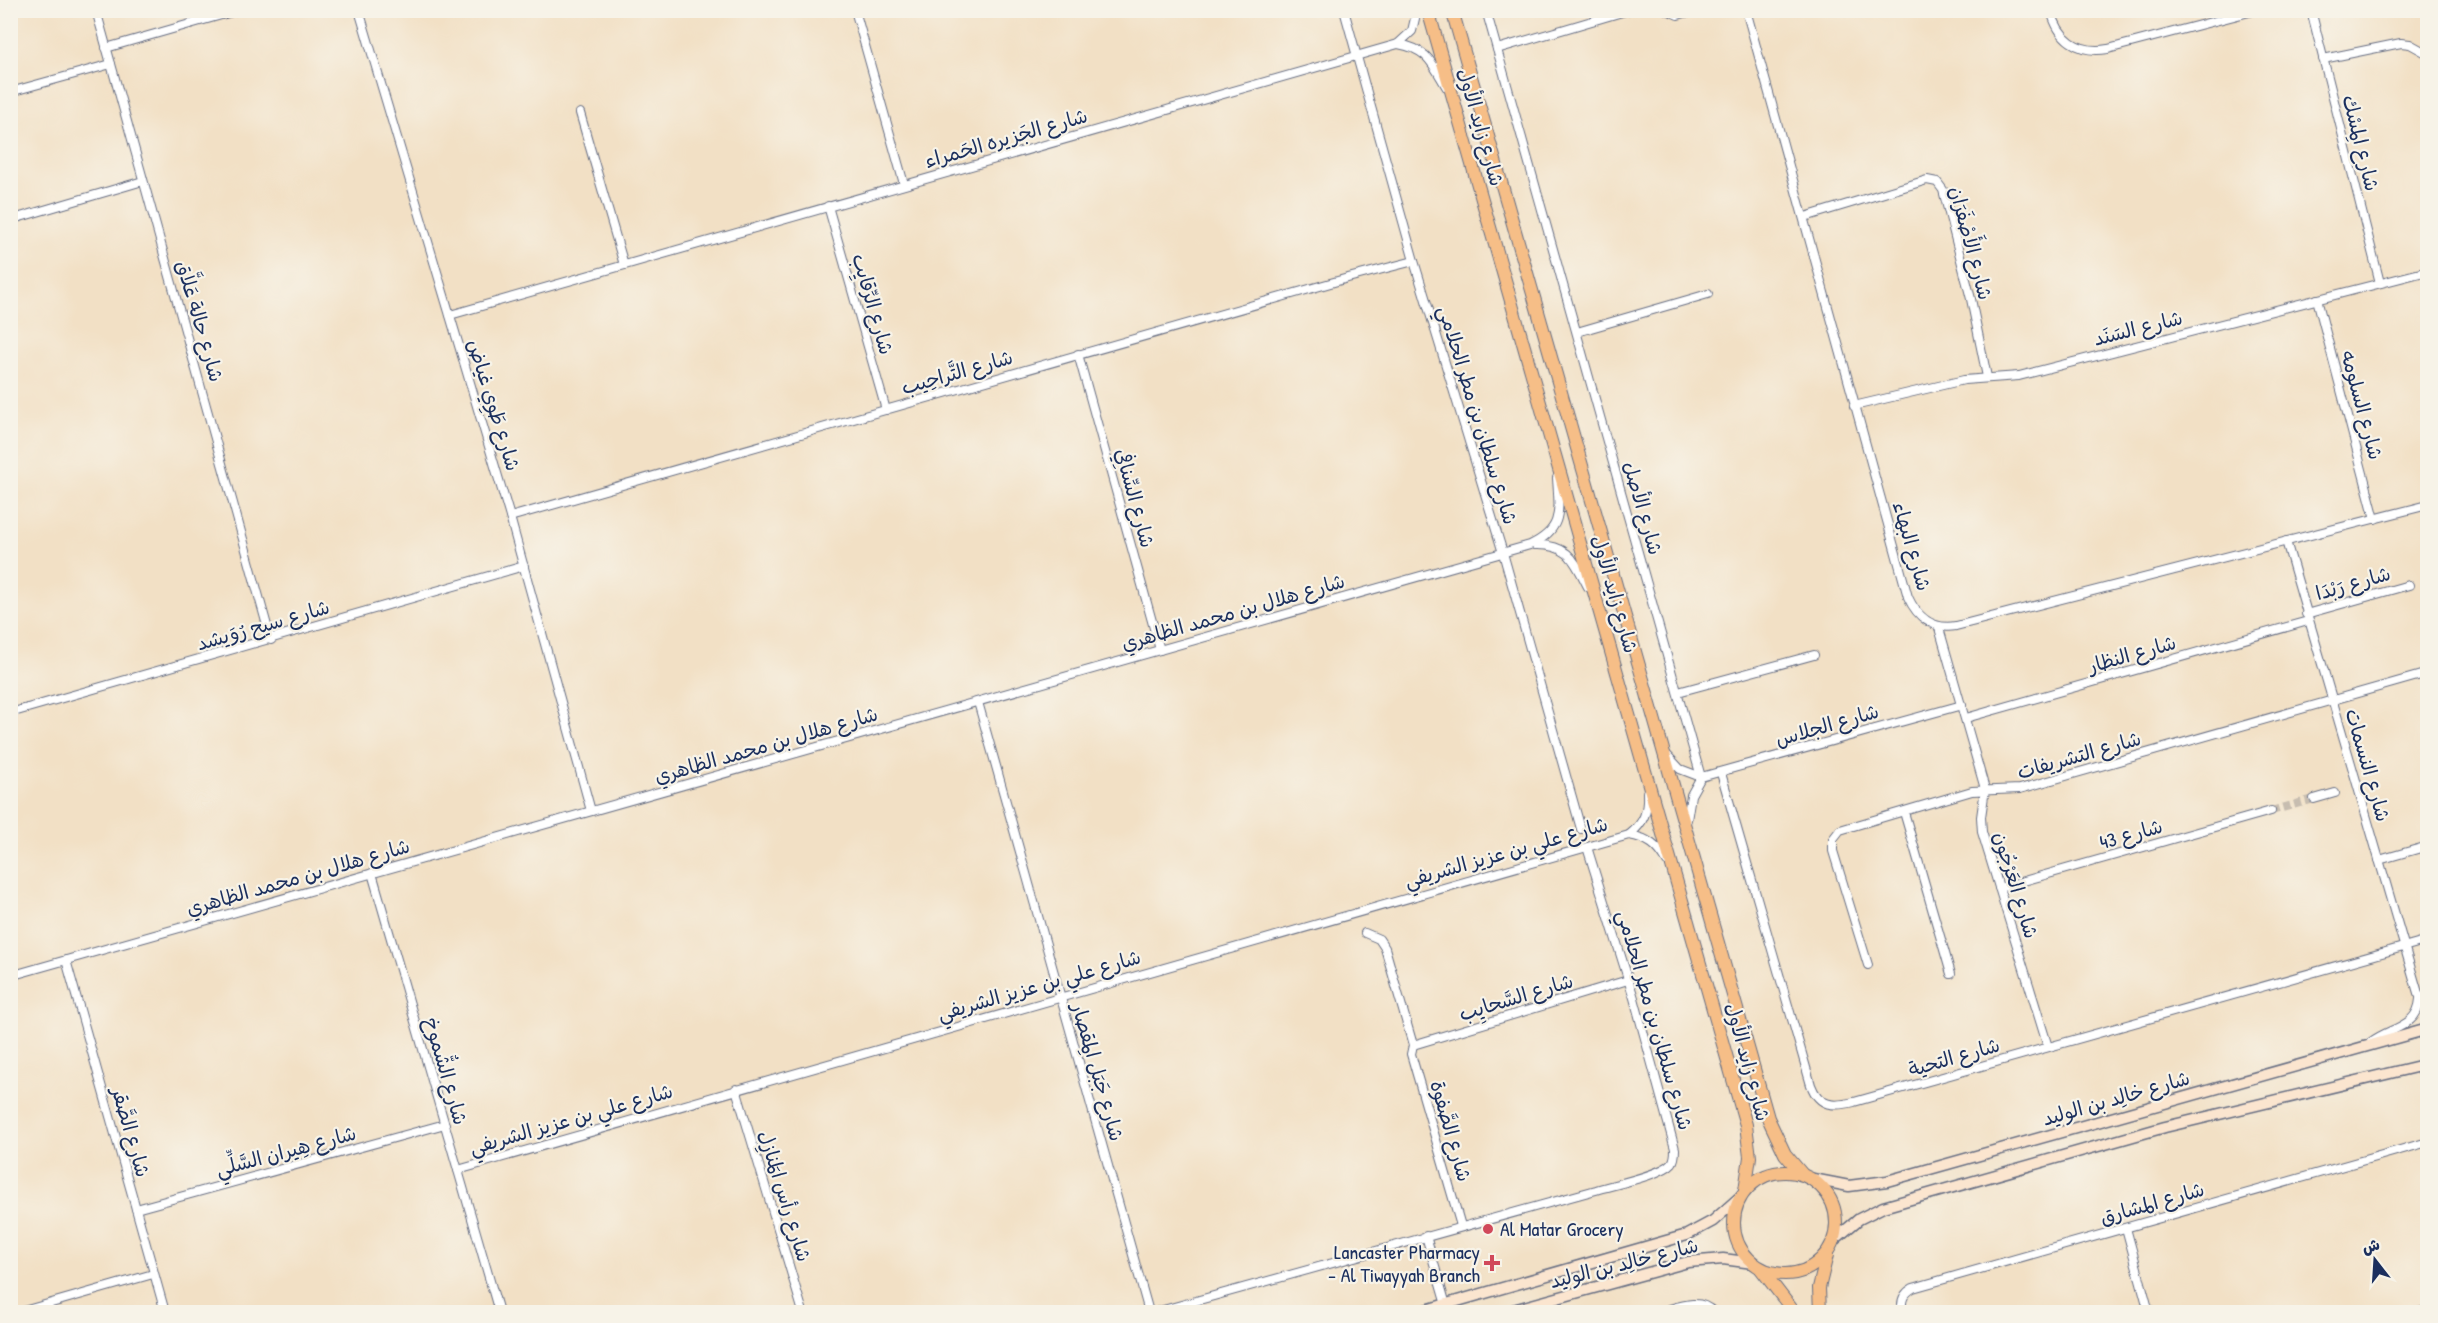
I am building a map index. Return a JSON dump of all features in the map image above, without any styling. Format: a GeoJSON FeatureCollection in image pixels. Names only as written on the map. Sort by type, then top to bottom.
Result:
{"type":"FeatureCollection","features":[{"type":"Feature","properties":{"kind":"main road","name":"شارع زايد الأول"},"geometry":{"type":"LineString","coordinates":[[1428,10],[1746,1125],[1750,1157],[1743,1194]]}},
{"type":"Feature","properties":{"kind":"main road","name":"شارع زايد الأول"},"geometry":{"type":"LineString","coordinates":[[1452,10],[1768,1118],[1785,1154],[1807,1176]]}},
{"type":"Feature","properties":{"kind":"main road"},"geometry":{"type":"LineString","coordinates":[[1794,1312],[1738,1244],[1734,1232],[1735,1214],[1743,1194],[1765,1175],[1783,1172],[1807,1176],[1822,1186],[1834,1206],[1836,1229],[1821,1274],[1820,1312]]}},
{"type":"Feature","properties":{"kind":"main road"},"geometry":{"type":"LineString","coordinates":[[1756,1265],[1779,1273],[1798,1272],[1821,1260],[1831,1245]]}},
{"type":"Feature","properties":{"kind":"street","name":"شارع حالة عَلاَّق"},"geometry":{"type":"LineString","coordinates":[[96,10],[272,640]]}},
{"type":"Feature","properties":{"kind":"street"},"geometry":{"type":"LineString","coordinates":[[106,48],[239,10]]}},
{"type":"Feature","properties":{"kind":"street","name":"شارع طَوِي غياض"},"geometry":{"type":"LineString","coordinates":[[359,10],[510,517],[591,811]]}},
{"type":"Feature","properties":{"kind":"street"},"geometry":{"type":"LineString","coordinates":[[855,10],[904,184]]}},
{"type":"Feature","properties":{"kind":"street","name":"شارع سلطان بن مطر الحلامي"},"geometry":{"type":"LineString","coordinates":[[1344,10],[1414,261],[1503,553],[1581,829]]}},
{"type":"Feature","properties":{"kind":"street"},"geometry":{"type":"LineString","coordinates":[[1398,44],[1412,31],[1418,10]]}},
{"type":"Feature","properties":{"kind":"street","name":"شارع الأصل"},"geometry":{"type":"LineString","coordinates":[[1486,10],[1701,777]]}},
{"type":"Feature","properties":{"kind":"street"},"geometry":{"type":"LineString","coordinates":[[1497,49],[1629,10]]}},
{"type":"Feature","properties":{"kind":"street"},"geometry":{"type":"LineString","coordinates":[[1667,10],[1678,15],[1696,10]]}},
{"type":"Feature","properties":{"kind":"street","name":"شارع البهاء"},"geometry":{"type":"LineString","coordinates":[[1746,10],[1805,217],[1854,406],[1908,597],[1918,614],[1940,628]]}},
{"type":"Feature","properties":{"kind":"street"},"geometry":{"type":"LineString","coordinates":[[2051,10],[2055,25],[2063,37],[2075,46],[2092,50],[2108,49],[2257,10]]}},
{"type":"Feature","properties":{"kind":"street","name":"شارع المِسْك"},"geometry":{"type":"LineString","coordinates":[[2311,10],[2380,283]]}},
{"type":"Feature","properties":{"kind":"street"},"geometry":{"type":"LineString","coordinates":[[2323,59],[2402,43],[2410,44],[2427,54]]}},
{"type":"Feature","properties":{"kind":"street"},"geometry":{"type":"LineString","coordinates":[[1398,44],[1414,47],[1427,56],[1453,99]]}},
{"type":"Feature","properties":{"kind":"street","name":"شارع الجَزيره الحَمراء"},"geometry":{"type":"LineString","coordinates":[[450,315],[1398,44]]}},
{"type":"Feature","properties":{"kind":"street"},"geometry":{"type":"LineString","coordinates":[[10,92],[111,64]]}},
{"type":"Feature","properties":{"kind":"street"},"geometry":{"type":"LineString","coordinates":[[580,114],[624,265]]}},
{"type":"Feature","properties":{"kind":"street","name":"شارع الأَصْفَرَان"},"geometry":{"type":"LineString","coordinates":[[1805,217],[1926,180],[1937,182],[1943,190],[1987,377]]}},
{"type":"Feature","properties":{"kind":"street"},"geometry":{"type":"LineString","coordinates":[[10,220],[143,181]]}},
{"type":"Feature","properties":{"kind":"street","name":"شارع الرِّقايِب"},"geometry":{"type":"LineString","coordinates":[[828,206],[886,410]]}},
{"type":"Feature","properties":{"kind":"street","name":"شارع التَّراحِيب"},"geometry":{"type":"LineString","coordinates":[[510,517],[1078,354],[1414,261]]}},
{"type":"Feature","properties":{"kind":"street","name":"شارع السَنَد"},"geometry":{"type":"LineString","coordinates":[[1854,406],[1964,380],[2019,376],[2427,271]]}},
{"type":"Feature","properties":{"kind":"street"},"geometry":{"type":"LineString","coordinates":[[1577,332],[1708,294]]}},
{"type":"Feature","properties":{"kind":"street","name":"شارع السلومه"},"geometry":{"type":"LineString","coordinates":[[2318,299],[2375,519]]}},
{"type":"Feature","properties":{"kind":"street","name":"شارع السِّنافِي"},"geometry":{"type":"LineString","coordinates":[[1078,354],[1160,650]]}},
{"type":"Feature","properties":{"kind":"street","name":"شارع هلال بن محمد الظاهري"},"geometry":{"type":"LineString","coordinates":[[10,976],[1530,545],[1547,536],[1558,517],[1557,463]]}},
{"type":"Feature","properties":{"kind":"street"},"geometry":{"type":"LineString","coordinates":[[1940,628],[1956,626],[2427,505]]}},
{"type":"Feature","properties":{"kind":"street","name":"شارع النسمات"},"geometry":{"type":"LineString","coordinates":[[2286,542],[2420,999],[2427,1008]]}},
{"type":"Feature","properties":{"kind":"street","name":"شارع هلال بن محمد الظاهري"},"geometry":{"type":"LineString","coordinates":[[1530,545],[1551,545],[1565,551],[1577,565],[1597,604]]}},
{"type":"Feature","properties":{"kind":"street","name":"شارع سيح رُوَيشد"},"geometry":{"type":"LineString","coordinates":[[10,713],[272,640],[524,566]]}},
{"type":"Feature","properties":{"kind":"street","name":"شارع رَبْدَا"},"geometry":{"type":"LineString","coordinates":[[2307,617],[2409,585]]}},
{"type":"Feature","properties":{"kind":"street","name":"شارع النظار"},"geometry":{"type":"LineString","coordinates":[[1966,718],[2307,617]]}},
{"type":"Feature","properties":{"kind":"street","name":"شارع العَرْجُون"},"geometry":{"type":"LineString","coordinates":[[1940,628],[1985,789],[1981,826],[2048,1047]]}},
{"type":"Feature","properties":{"kind":"street"},"geometry":{"type":"LineString","coordinates":[[1678,692],[1814,655]]}},
{"type":"Feature","properties":{"kind":"street","name":"شارع التشريفات"},"geometry":{"type":"LineString","coordinates":[[1868,965],[1833,851],[1832,842],[1837,833],[1845,828],[1985,789],[2020,789],[2427,673]]}},
{"type":"Feature","properties":{"kind":"street","name":"شارع جَبَل المِقصار"},"geometry":{"type":"LineString","coordinates":[[978,702],[1149,1312]]}},
{"type":"Feature","properties":{"kind":"street","name":"شارع الجلاس"},"geometry":{"type":"LineString","coordinates":[[1701,777],[1962,705]]}},
{"type":"Feature","properties":{"kind":"street"},"geometry":{"type":"LineString","coordinates":[[1663,751],[1680,769],[1701,777],[1688,805],[1686,832]]}},
{"type":"Feature","properties":{"kind":"street","name":"شارع علي بن عزيز الشريفي"},"geometry":{"type":"LineString","coordinates":[[1629,835],[1641,824],[1647,812],[1646,771]]}},
{"type":"Feature","properties":{"kind":"street","name":"شارع التحية"},"geometry":{"type":"LineString","coordinates":[[1721,772],[1811,1085],[1819,1100],[1830,1105],[1854,1102],[2427,940]]}},
{"type":"Feature","properties":{"kind":"street"},"geometry":{"type":"LineString","coordinates":[[2314,799],[2335,793]]}},
{"type":"Feature","properties":{"kind":"street","name":"شارع 43"},"geometry":{"type":"LineString","coordinates":[[2000,888],[2271,811]]}},
{"type":"Feature","properties":{"kind":"street"},"geometry":{"type":"LineString","coordinates":[[1904,812],[1951,974]]}},
{"type":"Feature","properties":{"kind":"street","name":"شارع علي بن عزيز الشريفي"},"geometry":{"type":"LineString","coordinates":[[458,1170],[1629,835],[1639,836],[1653,844],[1662,854],[1675,877]]}},
{"type":"Feature","properties":{"kind":"street"},"geometry":{"type":"LineString","coordinates":[[2379,860],[2427,846]]}},
{"type":"Feature","properties":{"kind":"street","name":"شارع سلطان بن مطر الحلامي"},"geometry":{"type":"LineString","coordinates":[[1156,1312],[1606,1187],[1659,1171],[1671,1165],[1675,1149],[1628,980],[1587,847]]}},
{"type":"Feature","properties":{"kind":"street","name":"شارع الشُّموخ"},"geometry":{"type":"LineString","coordinates":[[372,873],[499,1312]]}},
{"type":"Feature","properties":{"kind":"street","name":"شارع الصَّفوة"},"geometry":{"type":"LineString","coordinates":[[1365,933],[1383,942],[1413,1045],[1411,1054],[1461,1226]]}},
{"type":"Feature","properties":{"kind":"street","name":"شارع الصَّقر"},"geometry":{"type":"LineString","coordinates":[[66,960],[165,1312]]}},
{"type":"Feature","properties":{"kind":"street","name":"شارع السَّحايِب"},"geometry":{"type":"LineString","coordinates":[[1413,1045],[1628,980]]}},
{"type":"Feature","properties":{"kind":"street"},"geometry":{"type":"LineString","coordinates":[[2367,1045],[2381,1035],[2408,1023],[2416,1014],[2420,999]]}},
{"type":"Feature","properties":{"kind":"street","name":"شارع خالِد بن الوليد"},"geometry":{"type":"LineString","coordinates":[[1807,1176],[1849,1186],[1880,1183],[2427,1029]]}},
{"type":"Feature","properties":{"kind":"street","name":"شارع خالِد بن الوليد"},"geometry":{"type":"LineString","coordinates":[[1831,1245],[1859,1219],[1883,1207],[2165,1127],[2427,1064]]}},
{"type":"Feature","properties":{"kind":"street","name":"شارع رأس المَنازِل"},"geometry":{"type":"LineString","coordinates":[[736,1089],[802,1312]]}},
{"type":"Feature","properties":{"kind":"street","name":"شارع هِيران السَّلِّي"},"geometry":{"type":"LineString","coordinates":[[136,1209],[445,1124]]}},
{"type":"Feature","properties":{"kind":"street","name":"شارع المشارق"},"geometry":{"type":"LineString","coordinates":[[1903,1312],[1904,1296],[1913,1288],[2427,1142]]}},
{"type":"Feature","properties":{"kind":"street","name":"شارع خالِد بن الوليد"},"geometry":{"type":"LineString","coordinates":[[1419,1312],[1687,1235],[1713,1221],[1743,1194]]}},
{"type":"Feature","properties":{"kind":"street"},"geometry":{"type":"LineString","coordinates":[[2126,1228],[2150,1312]]}},
{"type":"Feature","properties":{"kind":"street"},"geometry":{"type":"LineString","coordinates":[[1426,1236],[1446,1305]]}},
{"type":"Feature","properties":{"kind":"street","name":"شارع خالِد بن الوليد"},"geometry":{"type":"LineString","coordinates":[[1506,1312],[1688,1262],[1722,1259],[1756,1265]]}},
{"type":"Feature","properties":{"kind":"street"},"geometry":{"type":"LineString","coordinates":[[20,1312],[153,1274]]}},
{"type":"Feature","properties":{"kind":"street"},"geometry":{"type":"LineString","coordinates":[[1659,1312],[1698,1303],[1705,1305],[1713,1312]]}},
{"type":"Feature","properties":{"kind":"tunnel"},"geometry":{"type":"LineString","coordinates":[[2271,811],[2314,799]]}},
{"type":"Feature","properties":{"kind":"place","name":"Al Matar Grocery"},"geometry":{"type":"Point","coordinates":[1488,1229]}},
{"type":"Feature","properties":{"kind":"place","name":"Lancaster Pharmacy - Al Tiwayyah Branch"},"geometry":{"type":"Point","coordinates":[1492,1263]}}]}
